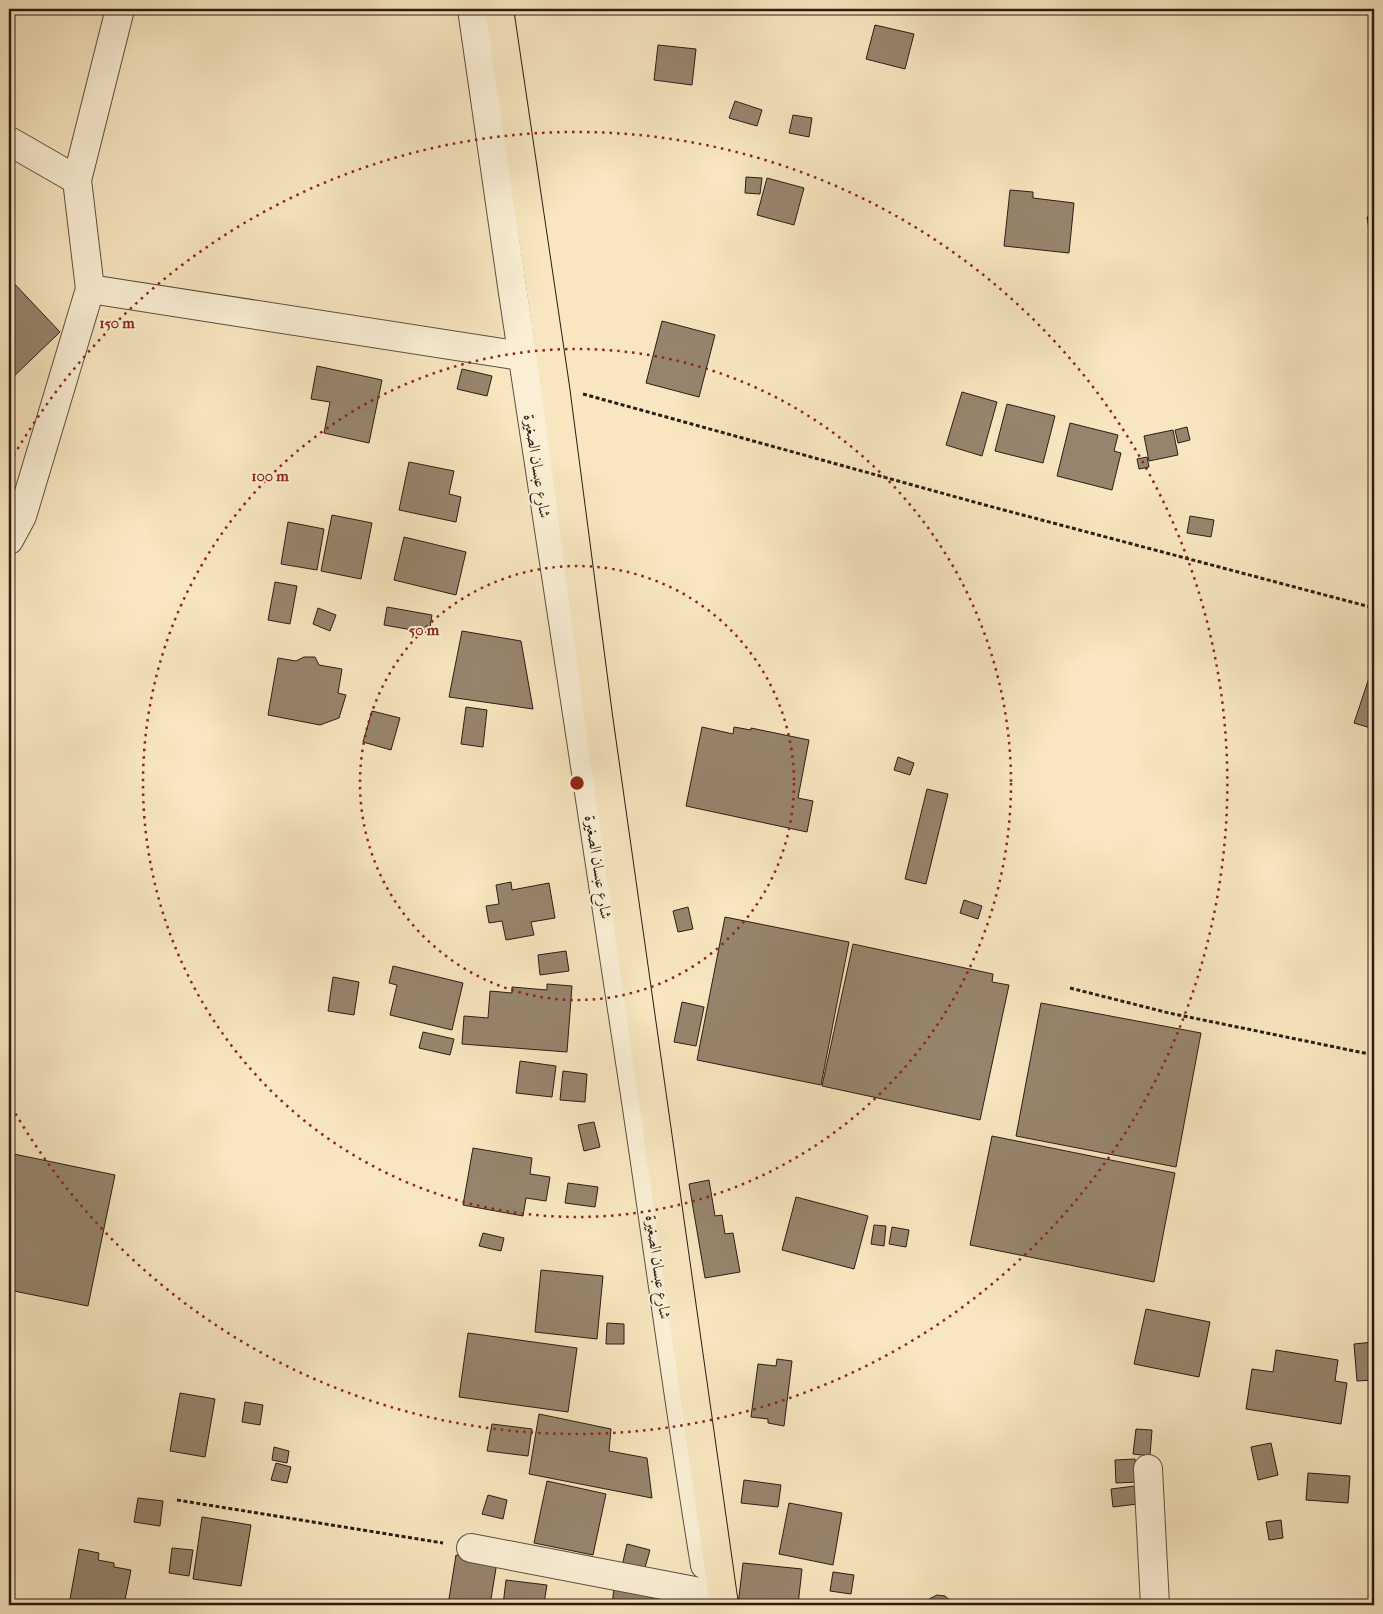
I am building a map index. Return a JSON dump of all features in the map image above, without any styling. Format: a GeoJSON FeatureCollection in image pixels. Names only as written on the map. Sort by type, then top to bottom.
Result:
{"type":"FeatureCollection","features":[{"type":"Feature","properties":{"kind":"main road","name":"شارع عبسان الصغيرة"},"geometry":{"type":"LineString","coordinates":[[499,9],[555,387],[715,1601]]}},
{"type":"Feature","properties":{"kind":"street"},"geometry":{"type":"LineString","coordinates":[[9,540],[22,516],[90,289],[77,180],[120,9]]}},
{"type":"Feature","properties":{"kind":"street","name":"شارع عبسان الصغيرة"},"geometry":{"type":"LineString","coordinates":[[472,9],[521,356],[641,1137],[678,1401],[715,1601]]}},
{"type":"Feature","properties":{"kind":"street"},"geometry":{"type":"LineString","coordinates":[[9,141],[77,180]]}},
{"type":"Feature","properties":{"kind":"street"},"geometry":{"type":"LineString","coordinates":[[90,289],[521,356]]}},
{"type":"Feature","properties":{"kind":"street"},"geometry":{"type":"LineString","coordinates":[[1148,1469],[1155,1605]]}},
{"type":"Feature","properties":{"kind":"street"},"geometry":{"type":"LineString","coordinates":[[471,1548],[715,1601]]}},
{"type":"Feature","properties":{"kind":"path"},"geometry":{"type":"LineString","coordinates":[[555,387],[985,505],[1374,608]]}},
{"type":"Feature","properties":{"kind":"path"},"geometry":{"type":"LineString","coordinates":[[1070,988],[1169,1013],[1374,1055]]}},
{"type":"Feature","properties":{"kind":"path"},"geometry":{"type":"LineString","coordinates":[[177,1500],[471,1548]]}},
{"type":"Feature","properties":{"kind":"building"},"geometry":{"type":"Polygon","coordinates":[[[875,25],[914,34],[905,69],[866,59],[875,25]]]}},
{"type":"Feature","properties":{"kind":"building"},"geometry":{"type":"Polygon","coordinates":[[[658,45],[696,49],[692,85],[654,80],[658,45]]]}},
{"type":"Feature","properties":{"kind":"building"},"geometry":{"type":"Polygon","coordinates":[[[735,101],[762,110],[757,126],[729,118],[735,101]]]}},
{"type":"Feature","properties":{"kind":"building"},"geometry":{"type":"Polygon","coordinates":[[[793,115],[812,118],[809,137],[789,133],[793,115]]]}},
{"type":"Feature","properties":{"kind":"building"},"geometry":{"type":"Polygon","coordinates":[[[746,177],[762,178],[760,194],[745,193],[746,177]]]}},
{"type":"Feature","properties":{"kind":"building"},"geometry":{"type":"Polygon","coordinates":[[[767,178],[804,188],[794,225],[757,215],[767,178]]]}},
{"type":"Feature","properties":{"kind":"building"},"geometry":{"type":"Polygon","coordinates":[[[1010,190],[1033,192],[1033,198],[1074,203],[1069,253],[1004,246],[1010,190]]]}},
{"type":"Feature","properties":{"kind":"building"},"geometry":{"type":"Polygon","coordinates":[[[1374,215],[1374,236],[1370,236],[1367,217],[1374,215]]]}},
{"type":"Feature","properties":{"kind":"building"},"geometry":{"type":"Polygon","coordinates":[[[9,278],[60,332],[9,381],[9,278]]]}},
{"type":"Feature","properties":{"kind":"building"},"geometry":{"type":"Polygon","coordinates":[[[662,321],[715,335],[699,397],[646,383],[662,321]]]}},
{"type":"Feature","properties":{"kind":"building"},"geometry":{"type":"Polygon","coordinates":[[[317,366],[382,380],[369,443],[324,433],[330,402],[311,399],[317,366]]]}},
{"type":"Feature","properties":{"kind":"building"},"geometry":{"type":"Polygon","coordinates":[[[462,369],[492,376],[487,396],[457,389],[462,369]]]}},
{"type":"Feature","properties":{"kind":"building"},"geometry":{"type":"Polygon","coordinates":[[[962,392],[997,402],[982,456],[946,445],[962,392]]]}},
{"type":"Feature","properties":{"kind":"building"},"geometry":{"type":"Polygon","coordinates":[[[1007,404],[1055,416],[1043,463],[995,451],[1007,404]]]}},
{"type":"Feature","properties":{"kind":"building"},"geometry":{"type":"Polygon","coordinates":[[[1070,423],[1118,435],[1114,451],[1121,453],[1112,490],[1057,476],[1070,423]]]}},
{"type":"Feature","properties":{"kind":"building"},"geometry":{"type":"Polygon","coordinates":[[[1187,427],[1190,440],[1178,443],[1175,430],[1187,427]]]}},
{"type":"Feature","properties":{"kind":"building"},"geometry":{"type":"Polygon","coordinates":[[[1173,430],[1178,455],[1149,461],[1144,436],[1173,430]]]}},
{"type":"Feature","properties":{"kind":"building"},"geometry":{"type":"Polygon","coordinates":[[[1147,457],[1149,467],[1139,469],[1137,459],[1147,457]]]}},
{"type":"Feature","properties":{"kind":"building"},"geometry":{"type":"Polygon","coordinates":[[[409,462],[454,471],[449,494],[461,497],[456,522],[399,510],[409,462]]]}},
{"type":"Feature","properties":{"kind":"building"},"geometry":{"type":"Polygon","coordinates":[[[332,515],[372,523],[361,579],[321,571],[332,515]]]}},
{"type":"Feature","properties":{"kind":"building"},"geometry":{"type":"Polygon","coordinates":[[[1190,516],[1214,520],[1211,537],[1187,533],[1190,516]]]}},
{"type":"Feature","properties":{"kind":"building"},"geometry":{"type":"Polygon","coordinates":[[[288,522],[324,529],[317,570],[281,564],[288,522]]]}},
{"type":"Feature","properties":{"kind":"building"},"geometry":{"type":"Polygon","coordinates":[[[404,537],[466,552],[456,595],[394,580],[404,537]]]}},
{"type":"Feature","properties":{"kind":"building"},"geometry":{"type":"Polygon","coordinates":[[[275,582],[297,586],[290,624],[268,620],[275,582]]]}},
{"type":"Feature","properties":{"kind":"building"},"geometry":{"type":"Polygon","coordinates":[[[387,607],[432,615],[429,633],[384,625],[387,607]]]}},
{"type":"Feature","properties":{"kind":"building"},"geometry":{"type":"Polygon","coordinates":[[[318,608],[336,615],[330,631],[313,624],[318,608]]]}},
{"type":"Feature","properties":{"kind":"building"},"geometry":{"type":"Polygon","coordinates":[[[462,631],[521,641],[533,709],[449,697],[462,631]]]}},
{"type":"Feature","properties":{"kind":"building"},"geometry":{"type":"Polygon","coordinates":[[[304,657],[315,657],[319,665],[342,669],[338,693],[346,695],[339,718],[320,725],[268,715],[278,658],[296,661],[304,657]]]}},
{"type":"Feature","properties":{"kind":"building"},"geometry":{"type":"Polygon","coordinates":[[[1369,678],[1374,679],[1374,729],[1354,723],[1369,678]]]}},
{"type":"Feature","properties":{"kind":"building"},"geometry":{"type":"Polygon","coordinates":[[[466,707],[487,710],[483,747],[461,744],[466,707]]]}},
{"type":"Feature","properties":{"kind":"building"},"geometry":{"type":"Polygon","coordinates":[[[372,711],[400,718],[391,750],[363,742],[372,711]]]}},
{"type":"Feature","properties":{"kind":"building"},"geometry":{"type":"Polygon","coordinates":[[[702,727],[733,734],[734,727],[751,730],[751,728],[809,740],[798,798],[813,801],[807,832],[686,806],[702,727]]]}},
{"type":"Feature","properties":{"kind":"building"},"geometry":{"type":"Polygon","coordinates":[[[898,757],[914,763],[910,775],[894,770],[898,757]]]}},
{"type":"Feature","properties":{"kind":"building"},"geometry":{"type":"Polygon","coordinates":[[[927,789],[948,794],[926,884],[905,879],[927,789]]]}},
{"type":"Feature","properties":{"kind":"building"},"geometry":{"type":"Polygon","coordinates":[[[511,882],[512,890],[549,883],[555,918],[531,922],[534,935],[506,940],[502,921],[489,923],[486,906],[499,904],[496,885],[511,882]]]}},
{"type":"Feature","properties":{"kind":"building"},"geometry":{"type":"Polygon","coordinates":[[[964,900],[982,906],[978,919],[960,913],[964,900]]]}},
{"type":"Feature","properties":{"kind":"building"},"geometry":{"type":"Polygon","coordinates":[[[688,907],[693,929],[678,932],[673,911],[688,907]]]}},
{"type":"Feature","properties":{"kind":"building"},"geometry":{"type":"Polygon","coordinates":[[[725,917],[849,942],[821,1085],[697,1060],[725,917]]]}},
{"type":"Feature","properties":{"kind":"building"},"geometry":{"type":"Polygon","coordinates":[[[853,944],[993,974],[992,982],[1009,985],[980,1120],[822,1086],[853,944]]]}},
{"type":"Feature","properties":{"kind":"building"},"geometry":{"type":"Polygon","coordinates":[[[566,951],[569,971],[540,975],[538,955],[566,951]]]}},
{"type":"Feature","properties":{"kind":"building"},"geometry":{"type":"Polygon","coordinates":[[[393,966],[463,983],[452,1030],[390,1015],[397,985],[389,983],[393,966]]]}},
{"type":"Feature","properties":{"kind":"building"},"geometry":{"type":"Polygon","coordinates":[[[333,977],[359,982],[354,1015],[328,1011],[333,977]]]}},
{"type":"Feature","properties":{"kind":"building"},"geometry":{"type":"Polygon","coordinates":[[[547,984],[572,986],[567,1052],[462,1044],[464,1016],[488,1018],[490,991],[512,993],[512,987],[547,990],[547,984]]]}},
{"type":"Feature","properties":{"kind":"building"},"geometry":{"type":"Polygon","coordinates":[[[682,1002],[704,1007],[696,1046],[674,1042],[682,1002]]]}},
{"type":"Feature","properties":{"kind":"building"},"geometry":{"type":"Polygon","coordinates":[[[1041,1003],[1201,1033],[1176,1167],[1016,1136],[1041,1003]]]}},
{"type":"Feature","properties":{"kind":"building"},"geometry":{"type":"Polygon","coordinates":[[[423,1032],[454,1039],[450,1055],[419,1048],[423,1032]]]}},
{"type":"Feature","properties":{"kind":"building"},"geometry":{"type":"Polygon","coordinates":[[[520,1061],[556,1066],[552,1097],[516,1093],[520,1061]]]}},
{"type":"Feature","properties":{"kind":"building"},"geometry":{"type":"Polygon","coordinates":[[[563,1071],[587,1074],[585,1102],[560,1100],[563,1071]]]}},
{"type":"Feature","properties":{"kind":"building"},"geometry":{"type":"Polygon","coordinates":[[[594,1122],[600,1147],[584,1151],[578,1125],[594,1122]]]}},
{"type":"Feature","properties":{"kind":"building"},"geometry":{"type":"Polygon","coordinates":[[[992,1136],[1175,1173],[1154,1282],[970,1245],[992,1136]]]}},
{"type":"Feature","properties":{"kind":"building"},"geometry":{"type":"Polygon","coordinates":[[[473,1148],[532,1158],[530,1174],[550,1177],[546,1201],[526,1198],[523,1216],[463,1205],[473,1148]]]}},
{"type":"Feature","properties":{"kind":"building"},"geometry":{"type":"Polygon","coordinates":[[[9,1153],[115,1175],[88,1306],[9,1290],[9,1153]]]}},
{"type":"Feature","properties":{"kind":"building"},"geometry":{"type":"Polygon","coordinates":[[[709,1180],[715,1216],[722,1215],[725,1234],[733,1233],[740,1272],[705,1278],[689,1184],[709,1180]]]}},
{"type":"Feature","properties":{"kind":"building"},"geometry":{"type":"Polygon","coordinates":[[[568,1183],[598,1187],[595,1207],[565,1203],[568,1183]]]}},
{"type":"Feature","properties":{"kind":"building"},"geometry":{"type":"Polygon","coordinates":[[[796,1197],[868,1216],[854,1269],[782,1250],[796,1197]]]}},
{"type":"Feature","properties":{"kind":"building"},"geometry":{"type":"Polygon","coordinates":[[[874,1225],[886,1226],[884,1246],[871,1244],[874,1225]]]}},
{"type":"Feature","properties":{"kind":"building"},"geometry":{"type":"Polygon","coordinates":[[[892,1227],[909,1230],[906,1247],[889,1244],[892,1227]]]}},
{"type":"Feature","properties":{"kind":"building"},"geometry":{"type":"Polygon","coordinates":[[[483,1233],[504,1238],[501,1251],[479,1246],[483,1233]]]}},
{"type":"Feature","properties":{"kind":"building"},"geometry":{"type":"Polygon","coordinates":[[[541,1270],[603,1276],[597,1339],[535,1332],[541,1270]]]}},
{"type":"Feature","properties":{"kind":"building"},"geometry":{"type":"Polygon","coordinates":[[[1146,1309],[1210,1322],[1199,1377],[1134,1364],[1146,1309]]]}},
{"type":"Feature","properties":{"kind":"building"},"geometry":{"type":"Polygon","coordinates":[[[607,1323],[624,1324],[624,1344],[606,1344],[607,1323]]]}},
{"type":"Feature","properties":{"kind":"building"},"geometry":{"type":"Polygon","coordinates":[[[468,1333],[577,1348],[568,1412],[459,1397],[468,1333]]]}},
{"type":"Feature","properties":{"kind":"building"},"geometry":{"type":"Polygon","coordinates":[[[1374,1342],[1374,1380],[1357,1381],[1354,1344],[1374,1342]]]}},
{"type":"Feature","properties":{"kind":"building"},"geometry":{"type":"Polygon","coordinates":[[[1276,1350],[1338,1360],[1335,1381],[1347,1383],[1341,1424],[1246,1409],[1252,1369],[1273,1372],[1276,1350]]]}},
{"type":"Feature","properties":{"kind":"building"},"geometry":{"type":"Polygon","coordinates":[[[777,1359],[792,1361],[784,1426],[768,1423],[768,1419],[751,1417],[758,1364],[776,1366],[777,1359]]]}},
{"type":"Feature","properties":{"kind":"building"},"geometry":{"type":"Polygon","coordinates":[[[180,1393],[215,1399],[205,1457],[170,1451],[180,1393]]]}},
{"type":"Feature","properties":{"kind":"building"},"geometry":{"type":"Polygon","coordinates":[[[245,1402],[263,1405],[260,1425],[242,1422],[245,1402]]]}},
{"type":"Feature","properties":{"kind":"building"},"geometry":{"type":"Polygon","coordinates":[[[539,1414],[611,1429],[609,1451],[647,1458],[652,1498],[529,1474],[539,1414]]]}},
{"type":"Feature","properties":{"kind":"building"},"geometry":{"type":"Polygon","coordinates":[[[492,1424],[532,1429],[528,1456],[487,1451],[492,1424]]]}},
{"type":"Feature","properties":{"kind":"building"},"geometry":{"type":"Polygon","coordinates":[[[1136,1429],[1152,1430],[1150,1456],[1133,1454],[1136,1429]]]}},
{"type":"Feature","properties":{"kind":"building"},"geometry":{"type":"Polygon","coordinates":[[[1271,1443],[1278,1475],[1258,1480],[1251,1447],[1271,1443]]]}},
{"type":"Feature","properties":{"kind":"building"},"geometry":{"type":"Polygon","coordinates":[[[274,1447],[289,1451],[287,1463],[272,1460],[274,1447]]]}},
{"type":"Feature","properties":{"kind":"building"},"geometry":{"type":"Polygon","coordinates":[[[1135,1459],[1137,1482],[1116,1483],[1115,1460],[1135,1459]]]}},
{"type":"Feature","properties":{"kind":"building"},"geometry":{"type":"Polygon","coordinates":[[[276,1463],[291,1467],[287,1483],[271,1480],[276,1463]]]}},
{"type":"Feature","properties":{"kind":"building"},"geometry":{"type":"Polygon","coordinates":[[[1308,1473],[1350,1476],[1348,1503],[1306,1500],[1308,1473]]]}},
{"type":"Feature","properties":{"kind":"building"},"geometry":{"type":"Polygon","coordinates":[[[744,1480],[781,1485],[778,1507],[741,1503],[744,1480]]]}},
{"type":"Feature","properties":{"kind":"building"},"geometry":{"type":"Polygon","coordinates":[[[547,1481],[606,1494],[593,1555],[534,1543],[547,1481]]]}},
{"type":"Feature","properties":{"kind":"building"},"geometry":{"type":"Polygon","coordinates":[[[1135,1486],[1137,1504],[1113,1507],[1111,1489],[1135,1486]]]}},
{"type":"Feature","properties":{"kind":"building"},"geometry":{"type":"Polygon","coordinates":[[[488,1495],[507,1500],[503,1519],[482,1514],[488,1495]]]}},
{"type":"Feature","properties":{"kind":"building"},"geometry":{"type":"Polygon","coordinates":[[[138,1498],[163,1501],[160,1526],[134,1522],[138,1498]]]}},
{"type":"Feature","properties":{"kind":"building"},"geometry":{"type":"Polygon","coordinates":[[[789,1503],[842,1513],[833,1565],[779,1554],[789,1503]]]}},
{"type":"Feature","properties":{"kind":"building"},"geometry":{"type":"Polygon","coordinates":[[[202,1517],[251,1525],[241,1586],[193,1579],[202,1517]]]}},
{"type":"Feature","properties":{"kind":"building"},"geometry":{"type":"Polygon","coordinates":[[[1281,1520],[1283,1538],[1269,1540],[1266,1522],[1281,1520]]]}},
{"type":"Feature","properties":{"kind":"building"},"geometry":{"type":"Polygon","coordinates":[[[627,1544],[650,1550],[644,1571],[622,1566],[627,1544]]]}},
{"type":"Feature","properties":{"kind":"building"},"geometry":{"type":"Polygon","coordinates":[[[172,1548],[193,1550],[189,1576],[169,1573],[172,1548]]]}},
{"type":"Feature","properties":{"kind":"building"},"geometry":{"type":"Polygon","coordinates":[[[79,1549],[99,1553],[98,1560],[114,1563],[114,1567],[131,1570],[124,1605],[69,1605],[79,1549]]]}},
{"type":"Feature","properties":{"kind":"building"},"geometry":{"type":"Polygon","coordinates":[[[456,1555],[497,1562],[490,1605],[448,1605],[456,1555]]]}},
{"type":"Feature","properties":{"kind":"building"},"geometry":{"type":"Polygon","coordinates":[[[743,1563],[802,1569],[798,1605],[738,1605],[743,1563]]]}},
{"type":"Feature","properties":{"kind":"building"},"geometry":{"type":"Polygon","coordinates":[[[833,1572],[854,1575],[851,1594],[830,1591],[833,1572]]]}},
{"type":"Feature","properties":{"kind":"building"},"geometry":{"type":"Polygon","coordinates":[[[506,1580],[547,1585],[544,1603],[553,1605],[503,1605],[506,1580]]]}},
{"type":"Feature","properties":{"kind":"building"},"geometry":{"type":"Polygon","coordinates":[[[614,1588],[654,1594],[652,1605],[612,1605],[614,1588]]]}},
{"type":"Feature","properties":{"kind":"building"},"geometry":{"type":"Polygon","coordinates":[[[937,1595],[945,1596],[955,1605],[925,1605],[929,1599],[937,1595]]]}}]}
